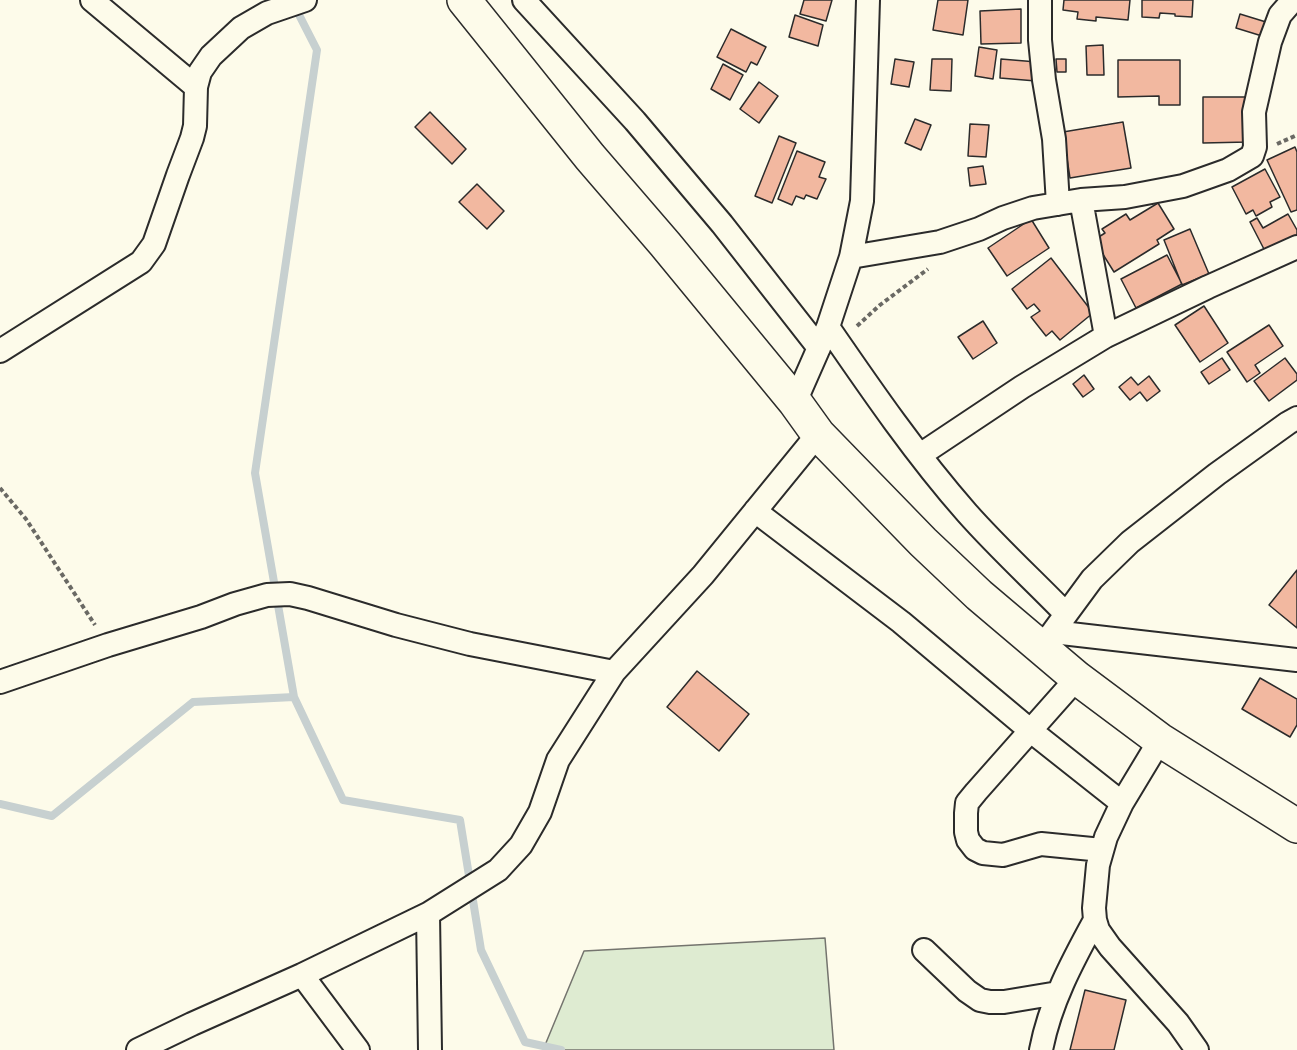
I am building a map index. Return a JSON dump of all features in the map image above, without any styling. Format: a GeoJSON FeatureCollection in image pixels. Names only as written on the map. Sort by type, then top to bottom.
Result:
{"type":"FeatureCollection","features":[{"type":"Feature","properties":{"kind":"highway"},"geometry":{"type":"LineString","coordinates":[[464,0],[590,157],[795,402],[818,434],[931,549],[979,595],[1054,631],[1077,678],[1160,740],[1297,826]]}},
{"type":"Feature","properties":{"kind":"street"},"geometry":{"type":"LineString","coordinates":[[92,0],[196,87]]}},
{"type":"Feature","properties":{"kind":"street"},"geometry":{"type":"LineString","coordinates":[[0,351],[141,262],[154,244],[192,138],[195,126],[196,87],[200,72],[211,56],[241,28],[267,13],[305,0]]}},
{"type":"Feature","properties":{"kind":"street"},"geometry":{"type":"LineString","coordinates":[[524,0],[635,121],[722,224],[828,339],[967,513],[1054,631],[1297,660]]}},
{"type":"Feature","properties":{"kind":"street"},"geometry":{"type":"LineString","coordinates":[[795,402],[828,339],[851,257],[862,201],[868,0]]}},
{"type":"Feature","properties":{"kind":"street"},"geometry":{"type":"LineString","coordinates":[[1040,0],[1040,40],[1054,139],[1058,204]]}},
{"type":"Feature","properties":{"kind":"street"},"geometry":{"type":"LineString","coordinates":[[851,257],[940,242],[1033,208],[1081,200],[1125,198],[1183,186],[1228,170],[1252,156],[1255,147],[1254,112],[1270,42],[1280,15],[1293,0]]}},
{"type":"Feature","properties":{"kind":"street"},"geometry":{"type":"LineString","coordinates":[[1081,200],[1106,336]]}},
{"type":"Feature","properties":{"kind":"street"},"geometry":{"type":"LineString","coordinates":[[920,455],[1022,387],[1106,336],[1297,247]]}},
{"type":"Feature","properties":{"kind":"street"},"geometry":{"type":"LineString","coordinates":[[1054,631],[1092,579],[1130,542],[1217,474],[1297,418]]}},
{"type":"Feature","properties":{"kind":"street"},"geometry":{"type":"LineString","coordinates":[[150,1047],[192,1024],[302,975],[428,914],[498,870],[521,845],[540,812],[558,760],[614,672],[703,575],[818,434]]}},
{"type":"Feature","properties":{"kind":"street"},"geometry":{"type":"LineString","coordinates":[[755,511],[901,622],[1031,731],[1122,803]]}},
{"type":"Feature","properties":{"kind":"street"},"geometry":{"type":"LineString","coordinates":[[0,682],[235,604],[267,595],[290,594],[470,644],[614,672]]}},
{"type":"Feature","properties":{"kind":"street"},"geometry":{"type":"LineString","coordinates":[[1077,678],[967,803],[966,832],[968,840],[975,849],[983,853],[1003,855],[1041,844],[1102,850]]}},
{"type":"Feature","properties":{"kind":"street"},"geometry":{"type":"LineString","coordinates":[[1160,740],[1122,803],[1106,837],[1098,865],[1095,920],[1098,930],[1110,947],[1178,1023],[1197,1050]]}},
{"type":"Feature","properties":{"kind":"street"},"geometry":{"type":"LineString","coordinates":[[428,914],[430,1050]]}},
{"type":"Feature","properties":{"kind":"street"},"geometry":{"type":"LineString","coordinates":[[1041,1050],[1044,1032],[1058,993],[1068,969],[1095,920]]}},
{"type":"Feature","properties":{"kind":"street"},"geometry":{"type":"LineString","coordinates":[[924,950],[967,991],[980,1000],[1004,1002],[1058,993]]}},
{"type":"Feature","properties":{"kind":"street"},"geometry":{"type":"LineString","coordinates":[[302,975],[358,1050]]}},
{"type":"Feature","properties":{"kind":"path"},"geometry":{"type":"LineString","coordinates":[[828,339],[933,266]]}},
{"type":"Feature","properties":{"kind":"path"},"geometry":{"type":"LineString","coordinates":[[0,488],[26,519],[108,645]]}},
{"type":"Feature","properties":{"kind":"green space"},"geometry":{"type":"Polygon","coordinates":[[[825,938],[834,1050],[543,1050],[584,951],[825,938]]]}},
{"type":"Feature","properties":{"kind":"building"},"geometry":{"type":"Polygon","coordinates":[[[804,0],[832,0],[826,21],[800,14],[804,0]]]}},
{"type":"Feature","properties":{"kind":"building"},"geometry":{"type":"Polygon","coordinates":[[[938,0],[968,0],[963,35],[933,30],[938,0]]]}},
{"type":"Feature","properties":{"kind":"building"},"geometry":{"type":"Polygon","coordinates":[[[1064,0],[1130,0],[1128,20],[1096,17],[1096,21],[1077,19],[1078,12],[1063,10],[1064,0]]]}},
{"type":"Feature","properties":{"kind":"building"},"geometry":{"type":"Polygon","coordinates":[[[1142,0],[1193,0],[1192,17],[1160,13],[1159,18],[1142,17],[1142,0]]]}},
{"type":"Feature","properties":{"kind":"building"},"geometry":{"type":"Polygon","coordinates":[[[1021,9],[1021,43],[981,44],[980,11],[1021,9]]]}},
{"type":"Feature","properties":{"kind":"building"},"geometry":{"type":"Polygon","coordinates":[[[1240,14],[1266,22],[1262,36],[1236,28],[1240,14]]]}},
{"type":"Feature","properties":{"kind":"building"},"geometry":{"type":"Polygon","coordinates":[[[795,15],[823,25],[818,46],[789,37],[795,15]]]}},
{"type":"Feature","properties":{"kind":"building"},"geometry":{"type":"Polygon","coordinates":[[[731,29],[766,47],[757,65],[751,62],[746,72],[717,57],[731,29]]]}},
{"type":"Feature","properties":{"kind":"building"},"geometry":{"type":"Polygon","coordinates":[[[1103,45],[1104,75],[1087,75],[1086,46],[1103,45]]]}},
{"type":"Feature","properties":{"kind":"building"},"geometry":{"type":"Polygon","coordinates":[[[979,47],[997,50],[993,79],[975,76],[979,47]]]}},
{"type":"Feature","properties":{"kind":"building"},"geometry":{"type":"Polygon","coordinates":[[[895,59],[914,62],[909,87],[891,84],[895,59]]]}},
{"type":"Feature","properties":{"kind":"building"},"geometry":{"type":"Polygon","coordinates":[[[932,59],[952,59],[951,91],[930,90],[932,59]]]}},
{"type":"Feature","properties":{"kind":"building"},"geometry":{"type":"Polygon","coordinates":[[[1001,59],[1037,62],[1036,81],[1000,78],[1001,59]]]}},
{"type":"Feature","properties":{"kind":"building"},"geometry":{"type":"Polygon","coordinates":[[[1056,59],[1066,59],[1066,72],[1057,72],[1056,59]]]}},
{"type":"Feature","properties":{"kind":"building"},"geometry":{"type":"Polygon","coordinates":[[[1118,60],[1180,60],[1180,105],[1159,105],[1159,96],[1118,97],[1118,60]]]}},
{"type":"Feature","properties":{"kind":"building"},"geometry":{"type":"Polygon","coordinates":[[[723,64],[743,75],[730,100],[711,89],[723,64]]]}},
{"type":"Feature","properties":{"kind":"building"},"geometry":{"type":"Polygon","coordinates":[[[759,82],[778,96],[759,123],[740,109],[759,82]]]}},
{"type":"Feature","properties":{"kind":"building"},"geometry":{"type":"Polygon","coordinates":[[[1203,97],[1247,97],[1248,142],[1203,143],[1203,97]]]}},
{"type":"Feature","properties":{"kind":"building"},"geometry":{"type":"Polygon","coordinates":[[[430,112],[466,149],[452,164],[415,127],[430,112]]]}},
{"type":"Feature","properties":{"kind":"building"},"geometry":{"type":"Polygon","coordinates":[[[915,119],[931,125],[921,150],[905,143],[915,119]]]}},
{"type":"Feature","properties":{"kind":"building"},"geometry":{"type":"Polygon","coordinates":[[[1123,122],[1131,168],[1070,178],[1063,132],[1123,122]]]}},
{"type":"Feature","properties":{"kind":"building"},"geometry":{"type":"Polygon","coordinates":[[[970,124],[989,125],[986,157],[968,156],[970,124]]]}},
{"type":"Feature","properties":{"kind":"building"},"geometry":{"type":"Polygon","coordinates":[[[779,136],[796,143],[772,203],[755,196],[779,136]]]}},
{"type":"Feature","properties":{"kind":"building"},"geometry":{"type":"Polygon","coordinates":[[[1295,147],[1297,152],[1297,210],[1291,212],[1267,160],[1295,147]]]}},
{"type":"Feature","properties":{"kind":"building"},"geometry":{"type":"Polygon","coordinates":[[[797,151],[825,162],[819,177],[826,179],[817,199],[806,195],[804,199],[796,196],[792,205],[778,199],[797,151]]]}},
{"type":"Feature","properties":{"kind":"building"},"geometry":{"type":"Polygon","coordinates":[[[983,166],[986,184],[970,186],[968,168],[983,166]]]}},
{"type":"Feature","properties":{"kind":"building"},"geometry":{"type":"Polygon","coordinates":[[[1265,169],[1280,197],[1270,202],[1272,207],[1256,216],[1253,210],[1246,214],[1232,187],[1265,169]]]}},
{"type":"Feature","properties":{"kind":"building"},"geometry":{"type":"Polygon","coordinates":[[[477,184],[504,211],[487,229],[459,202],[477,184]]]}},
{"type":"Feature","properties":{"kind":"building"},"geometry":{"type":"Polygon","coordinates":[[[1158,203],[1174,229],[1157,240],[1159,244],[1114,272],[1094,240],[1105,233],[1102,229],[1126,214],[1130,220],[1158,203]]]}},
{"type":"Feature","properties":{"kind":"building"},"geometry":{"type":"Polygon","coordinates":[[[1288,214],[1297,230],[1297,238],[1267,255],[1250,222],[1257,218],[1263,228],[1288,214]]]}},
{"type":"Feature","properties":{"kind":"building"},"geometry":{"type":"Polygon","coordinates":[[[1031,219],[1049,248],[1007,276],[988,248],[1031,219]]]}},
{"type":"Feature","properties":{"kind":"building"},"geometry":{"type":"Polygon","coordinates":[[[1190,229],[1209,274],[1182,285],[1164,240],[1190,229]]]}},
{"type":"Feature","properties":{"kind":"building"},"geometry":{"type":"Polygon","coordinates":[[[1167,255],[1182,284],[1136,308],[1121,279],[1167,255]]]}},
{"type":"Feature","properties":{"kind":"building"},"geometry":{"type":"Polygon","coordinates":[[[1051,258],[1093,313],[1060,340],[1052,331],[1046,336],[1031,317],[1040,311],[1034,304],[1027,309],[1012,289],[1051,258]]]}},
{"type":"Feature","properties":{"kind":"building"},"geometry":{"type":"Polygon","coordinates":[[[1204,306],[1228,343],[1200,362],[1175,325],[1204,306]]]}},
{"type":"Feature","properties":{"kind":"building"},"geometry":{"type":"Polygon","coordinates":[[[983,321],[997,343],[973,359],[958,337],[983,321]]]}},
{"type":"Feature","properties":{"kind":"building"},"geometry":{"type":"Polygon","coordinates":[[[1269,325],[1283,346],[1255,365],[1260,373],[1247,382],[1227,352],[1269,325]]]}},
{"type":"Feature","properties":{"kind":"building"},"geometry":{"type":"Polygon","coordinates":[[[1222,358],[1230,370],[1209,384],[1201,372],[1222,358]]]}},
{"type":"Feature","properties":{"kind":"building"},"geometry":{"type":"Polygon","coordinates":[[[1285,358],[1297,374],[1297,380],[1269,401],[1254,381],[1285,358]]]}},
{"type":"Feature","properties":{"kind":"building"},"geometry":{"type":"Polygon","coordinates":[[[1084,375],[1094,389],[1083,397],[1073,384],[1084,375]]]}},
{"type":"Feature","properties":{"kind":"building"},"geometry":{"type":"Polygon","coordinates":[[[1149,376],[1160,391],[1147,401],[1140,392],[1130,400],[1119,387],[1131,377],[1138,385],[1149,376]]]}},
{"type":"Feature","properties":{"kind":"building"},"geometry":{"type":"Polygon","coordinates":[[[1297,570],[1297,628],[1269,605],[1297,570]]]}},
{"type":"Feature","properties":{"kind":"building"},"geometry":{"type":"Polygon","coordinates":[[[697,671],[749,714],[719,751],[667,707],[697,671]]]}},
{"type":"Feature","properties":{"kind":"building"},"geometry":{"type":"Polygon","coordinates":[[[1260,678],[1297,699],[1297,725],[1290,737],[1242,709],[1260,678]]]}},
{"type":"Feature","properties":{"kind":"building"},"geometry":{"type":"Polygon","coordinates":[[[1085,990],[1126,1000],[1114,1050],[1070,1050],[1085,990]]]}},
{"type":"Feature","properties":{"kind":"waterway"},"geometry":{"type":"LineString","coordinates":[[294,697],[255,473],[317,50],[295,7]]}},
{"type":"Feature","properties":{"kind":"waterway"},"geometry":{"type":"LineString","coordinates":[[0,804],[52,816],[193,702],[294,697],[343,800],[460,820],[481,950],[525,1042],[561,1050]]}}]}
